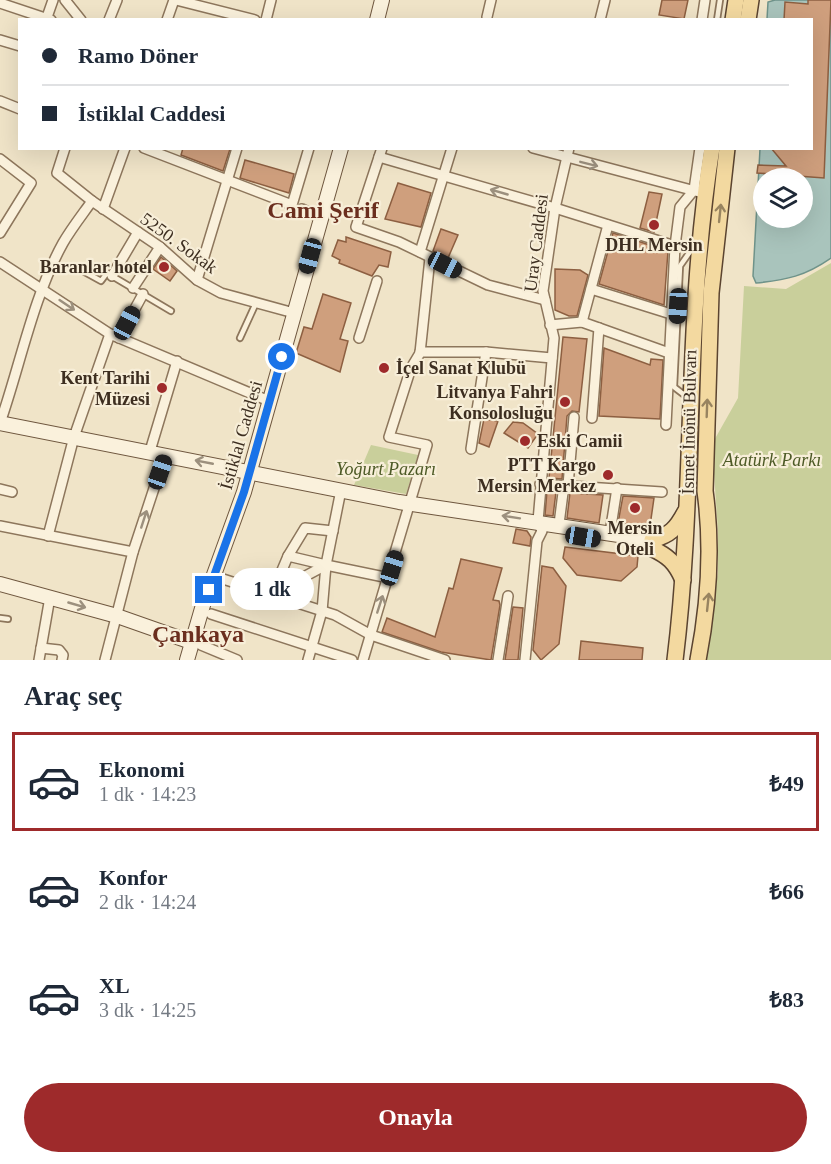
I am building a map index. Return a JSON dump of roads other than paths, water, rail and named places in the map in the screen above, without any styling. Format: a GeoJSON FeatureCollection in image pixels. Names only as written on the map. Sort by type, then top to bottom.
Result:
{"type":"FeatureCollection","features":[{"type":"Feature","properties":{"kind":"main road"},"geometry":{"type":"LineString","coordinates":[[733,18],[736,0]]}},
{"type":"Feature","properties":{"kind":"main road"},"geometry":{"type":"LineString","coordinates":[[748,18],[751,0]]}},
{"type":"Feature","properties":{"kind":"main road","name":"İsmet İnönü Bulvarı"},"geometry":{"type":"LineString","coordinates":[[675,660],[684,581],[685,512],[696,291],[702,231],[700,192],[711,150]]}},
{"type":"Feature","properties":{"kind":"main road","name":"İsmet İnönü Bulvarı"},"geometry":{"type":"LineString","coordinates":[[698,660],[710,583],[709,520],[705,491],[711,293],[727,150]]}},
{"type":"Feature","properties":{"kind":"main road"},"geometry":{"type":"LineString","coordinates":[[684,581],[669,556],[651,544],[669,535],[678,526],[685,512]]}},
{"type":"Feature","properties":{"kind":"street"},"geometry":{"type":"LineString","coordinates":[[48,18],[53,0]]}},
{"type":"Feature","properties":{"kind":"street"},"geometry":{"type":"LineString","coordinates":[[65,0],[79,18]]}},
{"type":"Feature","properties":{"kind":"street"},"geometry":{"type":"LineString","coordinates":[[110,18],[117,0]]}},
{"type":"Feature","properties":{"kind":"street"},"geometry":{"type":"LineString","coordinates":[[168,18],[175,0],[247,18]]}},
{"type":"Feature","properties":{"kind":"street"},"geometry":{"type":"LineString","coordinates":[[267,18],[272,0]]}},
{"type":"Feature","properties":{"kind":"street"},"geometry":{"type":"LineString","coordinates":[[378,18],[382,0]]}},
{"type":"Feature","properties":{"kind":"street"},"geometry":{"type":"LineString","coordinates":[[487,17],[491,0]]}},
{"type":"Feature","properties":{"kind":"street"},"geometry":{"type":"LineString","coordinates":[[600,18],[605,0]]}},
{"type":"Feature","properties":{"kind":"street"},"geometry":{"type":"LineString","coordinates":[[702,18],[705,0]]}},
{"type":"Feature","properties":{"kind":"street"},"geometry":{"type":"LineString","coordinates":[[0,3],[45,18]]}},
{"type":"Feature","properties":{"kind":"street"},"geometry":{"type":"LineString","coordinates":[[0,40],[18,45]]}},
{"type":"Feature","properties":{"kind":"street"},"geometry":{"type":"LineString","coordinates":[[0,101],[18,107]]}},
{"type":"Feature","properties":{"kind":"street","name":"5250. Sokak"},"geometry":{"type":"LineString","coordinates":[[64,150],[57,173],[103,209],[160,247],[197,280],[221,293],[294,313]]}},
{"type":"Feature","properties":{"kind":"street"},"geometry":{"type":"LineString","coordinates":[[103,209],[124,150]]}},
{"type":"Feature","properties":{"kind":"street"},"geometry":{"type":"LineString","coordinates":[[149,150],[292,205],[308,150]]}},
{"type":"Feature","properties":{"kind":"street"},"geometry":{"type":"LineString","coordinates":[[197,280],[236,150]]}},
{"type":"Feature","properties":{"kind":"street","name":"İstiklal Caddesi"},"geometry":{"type":"LineString","coordinates":[[187,660],[196,644],[250,471],[339,150]]}},
{"type":"Feature","properties":{"kind":"street"},"geometry":{"type":"LineString","coordinates":[[420,252],[451,150]]}},
{"type":"Feature","properties":{"kind":"street"},"geometry":{"type":"LineString","coordinates":[[545,150],[568,154],[700,192]]}},
{"type":"Feature","properties":{"kind":"street"},"geometry":{"type":"LineString","coordinates":[[700,150],[700,192]]}},
{"type":"Feature","properties":{"kind":"street"},"geometry":{"type":"LineString","coordinates":[[545,300],[488,285],[420,252],[356,227],[380,153],[443,176],[675,246]]}},
{"type":"Feature","properties":{"kind":"street","name":"Uray Caddesi"},"geometry":{"type":"LineString","coordinates":[[525,660],[540,526],[540,484],[554,338],[543,291],[555,208],[568,154]]}},
{"type":"Feature","properties":{"kind":"street"},"geometry":{"type":"LineString","coordinates":[[0,159],[31,183],[0,233]]}},
{"type":"Feature","properties":{"kind":"street"},"geometry":{"type":"LineString","coordinates":[[666,425],[675,246],[680,207],[700,192]]}},
{"type":"Feature","properties":{"kind":"street"},"geometry":{"type":"LineString","coordinates":[[92,201],[63,244],[25,340],[0,423],[341,490],[651,544]]}},
{"type":"Feature","properties":{"kind":"street"},"geometry":{"type":"LineString","coordinates":[[302,209],[321,218]]}},
{"type":"Feature","properties":{"kind":"street"},"geometry":{"type":"LineString","coordinates":[[582,322],[608,225]]}},
{"type":"Feature","properties":{"kind":"street"},"geometry":{"type":"LineString","coordinates":[[112,276],[138,232]]}},
{"type":"Feature","properties":{"kind":"street"},"geometry":{"type":"LineString","coordinates":[[133,288],[160,247]]}},
{"type":"Feature","properties":{"kind":"street"},"geometry":{"type":"LineString","coordinates":[[363,660],[428,445],[389,437],[411,368],[420,352],[430,258]]}},
{"type":"Feature","properties":{"kind":"street"},"geometry":{"type":"LineString","coordinates":[[0,262],[115,336],[269,401]]}},
{"type":"Feature","properties":{"kind":"street"},"geometry":{"type":"LineString","coordinates":[[359,338],[377,281]]}},
{"type":"Feature","properties":{"kind":"street"},"geometry":{"type":"LineString","coordinates":[[591,289],[671,314]]}},
{"type":"Feature","properties":{"kind":"street"},"geometry":{"type":"LineString","coordinates":[[48,536],[74,437],[115,336],[143,294]]}},
{"type":"Feature","properties":{"kind":"street"},"geometry":{"type":"LineString","coordinates":[[550,325],[582,322],[669,353]]}},
{"type":"Feature","properties":{"kind":"street"},"geometry":{"type":"LineString","coordinates":[[592,418],[599,328]]}},
{"type":"Feature","properties":{"kind":"street"},"geometry":{"type":"LineString","coordinates":[[420,352],[486,352],[552,358]]}},
{"type":"Feature","properties":{"kind":"street"},"geometry":{"type":"LineString","coordinates":[[471,449],[486,352]]}},
{"type":"Feature","properties":{"kind":"street"},"geometry":{"type":"LineString","coordinates":[[150,451],[177,361]]}},
{"type":"Feature","properties":{"kind":"street"},"geometry":{"type":"LineString","coordinates":[[559,524],[574,417]]}},
{"type":"Feature","properties":{"kind":"street"},"geometry":{"type":"LineString","coordinates":[[105,660],[133,552],[165,454]]}},
{"type":"Feature","properties":{"kind":"street"},"geometry":{"type":"LineString","coordinates":[[540,484],[662,492]]}},
{"type":"Feature","properties":{"kind":"street"},"geometry":{"type":"LineString","coordinates":[[610,533],[617,488]]}},
{"type":"Feature","properties":{"kind":"street"},"geometry":{"type":"LineString","coordinates":[[0,489],[12,492]]}},
{"type":"Feature","properties":{"kind":"street"},"geometry":{"type":"LineString","coordinates":[[308,660],[322,610],[326,565],[341,490]]}},
{"type":"Feature","properties":{"kind":"street"},"geometry":{"type":"LineString","coordinates":[[540,526],[559,524],[610,533],[651,544]]}},
{"type":"Feature","properties":{"kind":"street"},"geometry":{"type":"LineString","coordinates":[[0,526],[133,552]]}},
{"type":"Feature","properties":{"kind":"street"},"geometry":{"type":"LineString","coordinates":[[272,594],[288,556],[305,528],[333,531]]}},
{"type":"Feature","properties":{"kind":"street"},"geometry":{"type":"LineString","coordinates":[[288,556],[389,578]]}},
{"type":"Feature","properties":{"kind":"street"},"geometry":{"type":"LineString","coordinates":[[272,594],[326,565]]}},
{"type":"Feature","properties":{"kind":"street"},"geometry":{"type":"LineString","coordinates":[[223,579],[322,610],[371,635],[427,656],[445,660]]}},
{"type":"Feature","properties":{"kind":"street"},"geometry":{"type":"LineString","coordinates":[[0,584],[117,616],[237,660]]}},
{"type":"Feature","properties":{"kind":"street"},"geometry":{"type":"LineString","coordinates":[[498,660],[508,596]]}},
{"type":"Feature","properties":{"kind":"street"},"geometry":{"type":"LineString","coordinates":[[39,660],[50,597]]}},
{"type":"Feature","properties":{"kind":"street"},"geometry":{"type":"LineString","coordinates":[[211,614],[352,660]]}},
{"type":"Feature","properties":{"kind":"street"},"geometry":{"type":"LineString","coordinates":[[41,648],[59,650],[63,655],[62,660]]}},
{"type":"Feature","properties":{"kind":"lane"},"geometry":{"type":"LineString","coordinates":[[717,18],[720,0]]}},
{"type":"Feature","properties":{"kind":"lane"},"geometry":{"type":"LineString","coordinates":[[81,270],[101,281],[107,273],[171,311]]}},
{"type":"Feature","properties":{"kind":"lane"},"geometry":{"type":"LineString","coordinates":[[240,338],[256,303]]}},
{"type":"Feature","properties":{"kind":"lane"},"geometry":{"type":"LineString","coordinates":[[0,618],[8,619]]}},
{"type":"Feature","properties":{"kind":"water"},"geometry":{"type":"Polygon","coordinates":[[[831,0],[831,258],[795,276],[756,283],[753,276],[756,228],[813,228],[813,168],[759,168],[760,150],[813,150],[813,18],[767,18],[768,2],[831,0]]]}},
{"type":"Feature","properties":{"kind":"place","name":"DHL Mersin"},"geometry":{"type":"Point","coordinates":[654,225]}},
{"type":"Feature","properties":{"kind":"place","name":"Baranlar hotel"},"geometry":{"type":"Point","coordinates":[164,267]}},
{"type":"Feature","properties":{"kind":"place","name":"İçel Sanat Klubü"},"geometry":{"type":"Point","coordinates":[384,368]}},
{"type":"Feature","properties":{"kind":"place","name":"Kent Tarihi Müzesi"},"geometry":{"type":"Point","coordinates":[162,388]}},
{"type":"Feature","properties":{"kind":"place","name":"Litvanya Fahri Konsolosluğu"},"geometry":{"type":"Point","coordinates":[565,402]}},
{"type":"Feature","properties":{"kind":"place","name":"Eski Camii"},"geometry":{"type":"Point","coordinates":[525,441]}},
{"type":"Feature","properties":{"kind":"place","name":"PTT Kargo Mersin Merkez"},"geometry":{"type":"Point","coordinates":[608,475]}},
{"type":"Feature","properties":{"kind":"place","name":"Mersin Oteli"},"geometry":{"type":"Point","coordinates":[635,508]}},
{"type":"Feature","properties":{"kind":"district","name":"Cami Şerif"},"geometry":{"type":"Point","coordinates":[323,210]}},
{"type":"Feature","properties":{"kind":"district","name":"Çankaya"},"geometry":{"type":"Point","coordinates":[198,634]}},
{"type":"Feature","properties":{"kind":"park label","name":"Atatürk Parkı"},"geometry":{"type":"Point","coordinates":[772,460]}},
{"type":"Feature","properties":{"kind":"park label","name":"Yoğurt Pazarı"},"geometry":{"type":"Point","coordinates":[386,469]}}]}
